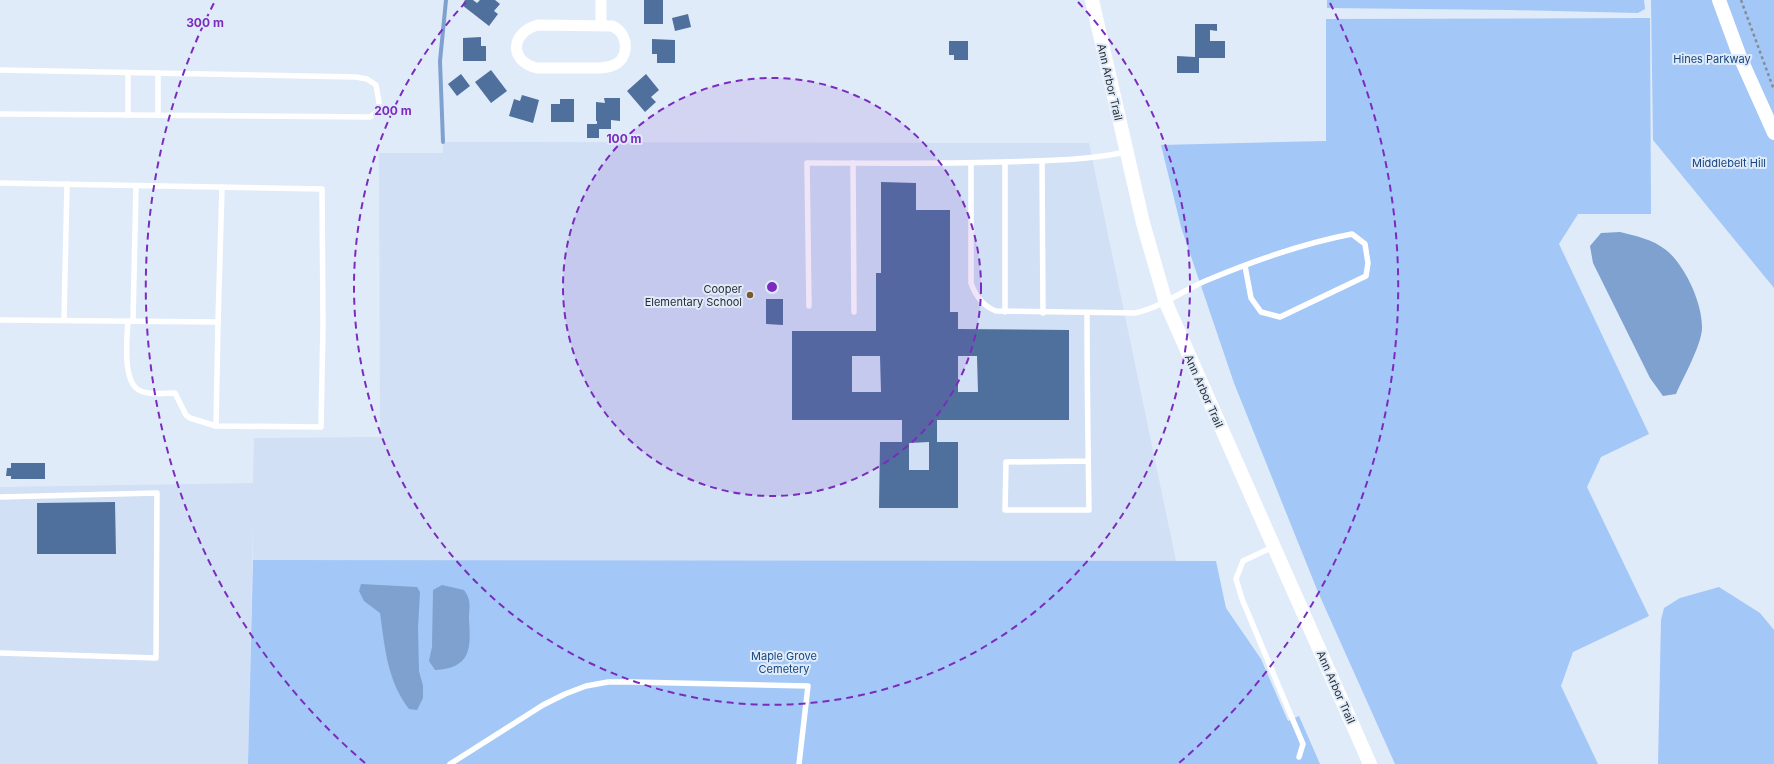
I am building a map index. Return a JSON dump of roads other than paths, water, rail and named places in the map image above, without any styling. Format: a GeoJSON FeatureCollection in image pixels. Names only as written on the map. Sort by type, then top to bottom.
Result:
{"type":"FeatureCollection","features":[{"type":"Feature","properties":{"kind":"street"},"geometry":{"type":"LineString","coordinates":[[601,0],[601,25]]}},
{"type":"Feature","properties":{"kind":"street","name":"Ann Arbor Trail"},"geometry":{"type":"LineString","coordinates":[[1092,0],[1143,223],[1166,303],[1370,764]]}},
{"type":"Feature","properties":{"kind":"street"},"geometry":{"type":"LineString","coordinates":[[1719,0],[1740,57],[1774,134]]}},
{"type":"Feature","properties":{"kind":"street"},"geometry":{"type":"LineString","coordinates":[[538,25],[601,25],[616,28],[623,37],[626,45],[625,52],[621,59],[613,66],[606,68],[537,68],[528,66],[522,61],[517,53],[518,38],[522,32],[529,27],[538,25]]}},
{"type":"Feature","properties":{"kind":"lane"},"geometry":{"type":"LineString","coordinates":[[0,70],[356,77],[367,79],[376,86],[380,102],[377,112],[370,117],[0,114]]}},
{"type":"Feature","properties":{"kind":"lane"},"geometry":{"type":"LineString","coordinates":[[128,73],[128,115]]}},
{"type":"Feature","properties":{"kind":"lane"},"geometry":{"type":"LineString","coordinates":[[158,73],[158,115]]}},
{"type":"Feature","properties":{"kind":"lane"},"geometry":{"type":"LineString","coordinates":[[809,306],[807,163],[970,163],[1042,161],[1097,158],[1126,152]]}},
{"type":"Feature","properties":{"kind":"lane"},"geometry":{"type":"LineString","coordinates":[[1042,161],[1043,313]]}},
{"type":"Feature","properties":{"kind":"lane"},"geometry":{"type":"LineString","coordinates":[[1005,162],[1005,312]]}},
{"type":"Feature","properties":{"kind":"lane"},"geometry":{"type":"LineString","coordinates":[[853,163],[854,312]]}},
{"type":"Feature","properties":{"kind":"lane"},"geometry":{"type":"LineString","coordinates":[[970,163],[971,283],[976,294],[989,308],[1005,312],[1135,313],[1166,303],[1208,279],[1245,266],[1325,239],[1352,234],[1364,244],[1368,263],[1366,276],[1280,317],[1261,312],[1251,298],[1245,266]]}},
{"type":"Feature","properties":{"kind":"lane"},"geometry":{"type":"LineString","coordinates":[[0,183],[322,190],[321,427],[216,426],[190,418],[186,414],[175,393],[148,392],[136,388],[131,380],[128,368],[136,186]]}},
{"type":"Feature","properties":{"kind":"lane"},"geometry":{"type":"LineString","coordinates":[[64,320],[67,184]]}},
{"type":"Feature","properties":{"kind":"lane"},"geometry":{"type":"LineString","coordinates":[[216,426],[222,187]]}},
{"type":"Feature","properties":{"kind":"lane"},"geometry":{"type":"LineString","coordinates":[[1087,313],[1089,510],[1006,510],[1006,462],[1088,461]]}},
{"type":"Feature","properties":{"kind":"lane"},"geometry":{"type":"LineString","coordinates":[[0,320],[218,322]]}},
{"type":"Feature","properties":{"kind":"lane"},"geometry":{"type":"LineString","coordinates":[[0,497],[157,493],[156,658],[0,653]]}},
{"type":"Feature","properties":{"kind":"lane"},"geometry":{"type":"LineString","coordinates":[[1273,547],[1242,561],[1236,579],[1242,599],[1303,744],[1300,757]]}},
{"type":"Feature","properties":{"kind":"lane"},"geometry":{"type":"LineString","coordinates":[[450,764],[543,705],[565,694],[608,682],[808,686],[799,764]]}},
{"type":"Feature","properties":{"kind":"waterway"},"geometry":{"type":"LineString","coordinates":[[443,142],[440,61],[446,0]]}},
{"type":"Feature","properties":{"kind":"place","name":"Cooper Elementary School"},"geometry":{"type":"Point","coordinates":[750,295]}},
{"type":"Feature","properties":{"kind":"park label","name":"Hines Parkway"},"geometry":{"type":"Point","coordinates":[1712,59]}},
{"type":"Feature","properties":{"kind":"park label","name":"Middlebelt Hill"},"geometry":{"type":"Point","coordinates":[1729,163]}},
{"type":"Feature","properties":{"kind":"park label","name":"Maple Grove Cemetery"},"geometry":{"type":"Point","coordinates":[784,662]}}]}
